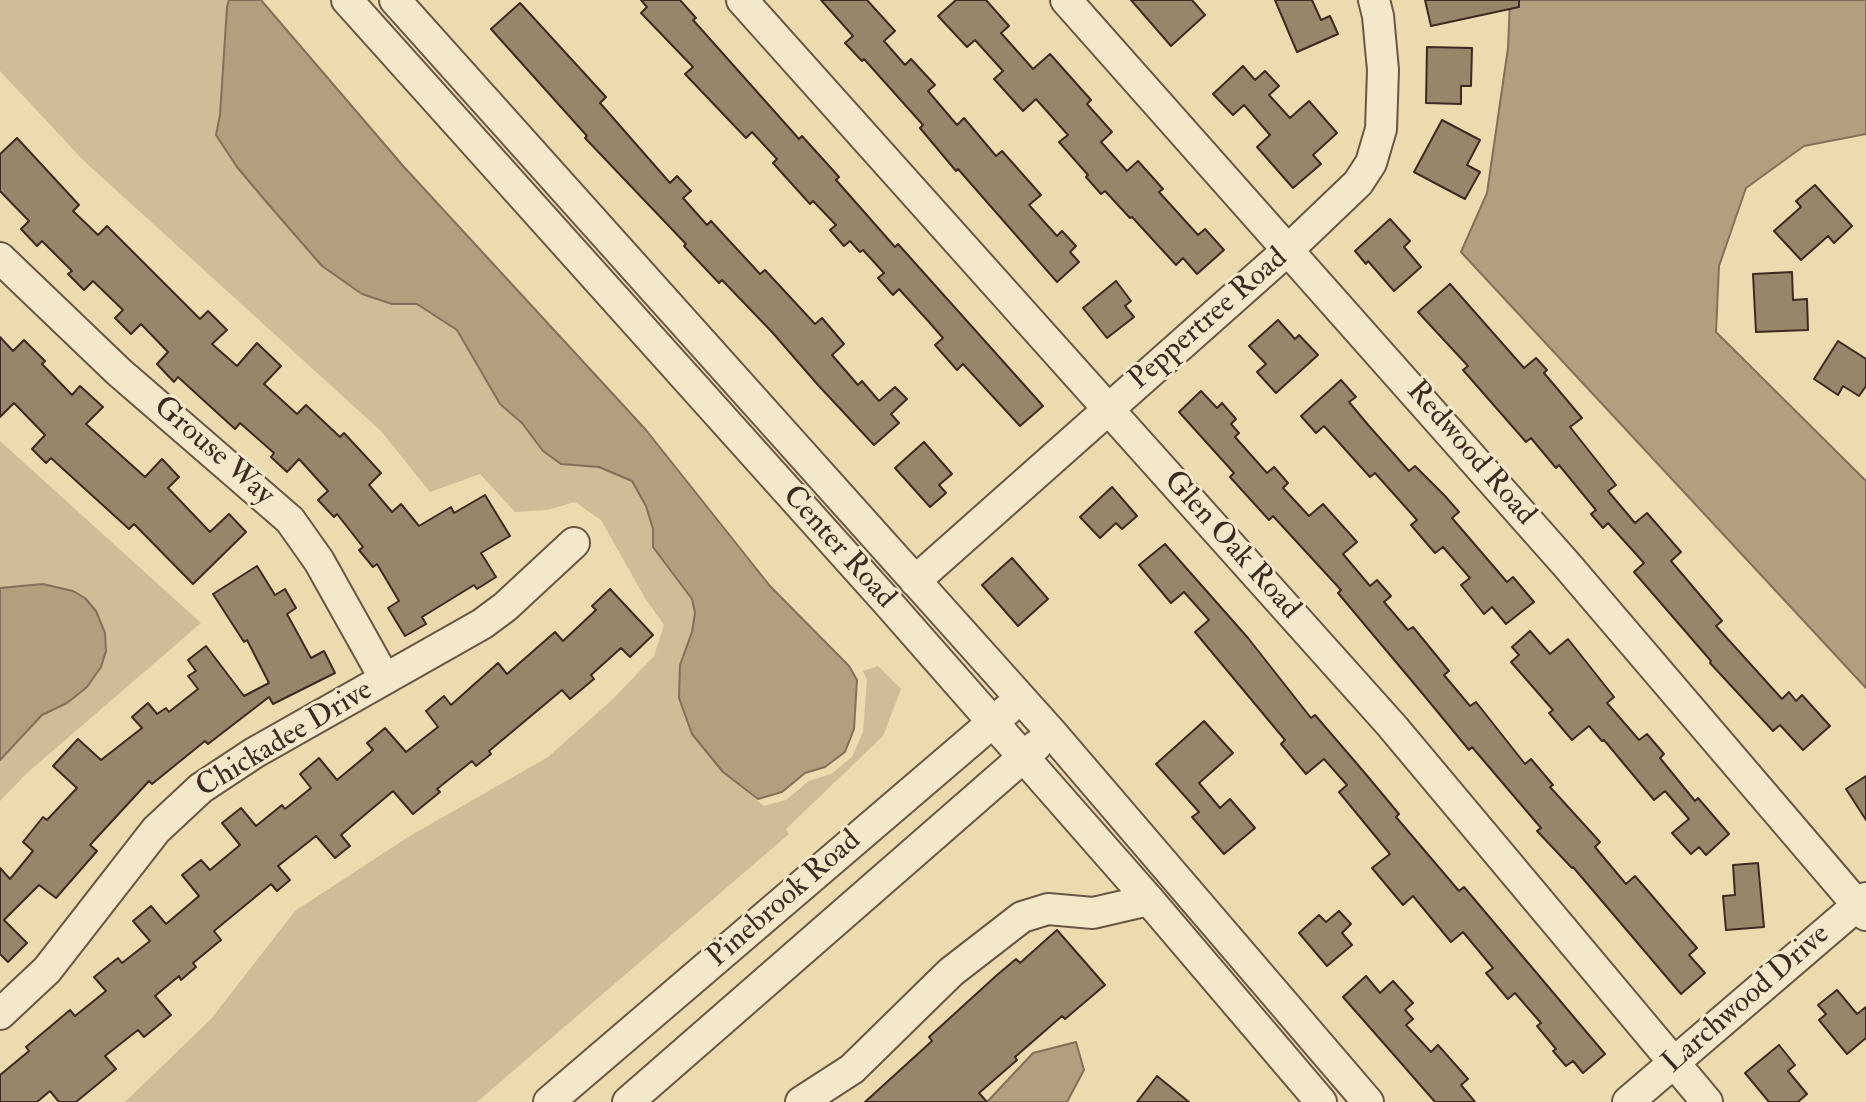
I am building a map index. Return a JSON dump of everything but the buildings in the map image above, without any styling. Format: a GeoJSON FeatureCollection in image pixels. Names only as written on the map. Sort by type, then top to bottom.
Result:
{"type":"FeatureCollection","features":[{"type":"Feature","properties":{"kind":"street","name":"Center Road"},"geometry":{"type":"LineString","coordinates":[[347,0],[993,723],[1321,1102]]}},
{"type":"Feature","properties":{"kind":"street","name":"Center Road"},"geometry":{"type":"LineString","coordinates":[[395,0],[1021,698],[1368,1102]]}},
{"type":"Feature","properties":{"kind":"street","name":"Glen Oak Road"},"geometry":{"type":"LineString","coordinates":[[742,0],[1392,726],[1707,1102]]}},
{"type":"Feature","properties":{"kind":"street","name":"Redwood Road"},"geometry":{"type":"LineString","coordinates":[[1066,0],[1577,576],[1863,906]]}},
{"type":"Feature","properties":{"kind":"street","name":"Peppertree Road"},"geometry":{"type":"LineString","coordinates":[[915,581],[1289,249],[1358,183],[1377,149],[1381,129],[1383,70],[1374,0]]}},
{"type":"Feature","properties":{"kind":"street","name":"Grouse Way"},"geometry":{"type":"LineString","coordinates":[[0,258],[119,372],[290,520],[319,561],[385,679]]}},
{"type":"Feature","properties":{"kind":"street","name":"Chickadee Drive"},"geometry":{"type":"LineString","coordinates":[[0,1014],[47,970],[136,855],[177,809],[254,753],[482,624],[505,607],[574,543]]}},
{"type":"Feature","properties":{"kind":"street","name":"Pinebrook Road"},"geometry":{"type":"LineString","coordinates":[[549,1102],[1021,698]]}},
{"type":"Feature","properties":{"kind":"street","name":"Pinebrook Road"},"geometry":{"type":"LineString","coordinates":[[628,1102],[1051,732]]}},
{"type":"Feature","properties":{"kind":"street"},"geometry":{"type":"LineString","coordinates":[[801,1102],[852,1069],[951,972],[1022,917],[1048,909],[1093,913],[1149,900]]}},
{"type":"Feature","properties":{"kind":"street","name":"Larchwood Drive"},"geometry":{"type":"LineString","coordinates":[[1628,1102],[1863,906]]}},
{"type":"Feature","properties":{"kind":"shaded area"},"geometry":{"type":"Polygon","coordinates":[[[0,0],[229,0],[217,135],[237,167],[322,266],[392,304],[417,304],[457,330],[500,404],[522,423],[543,451],[561,464],[599,467],[632,481],[646,506],[653,529],[653,547],[692,599],[695,613],[692,632],[680,665],[723,772],[764,806],[786,800],[809,781],[831,774],[852,757],[863,732],[867,680],[863,671],[878,666],[901,689],[883,736],[786,829],[789,834],[477,1102],[125,1102],[211,1019],[295,911],[408,837],[548,757],[613,699],[654,656],[664,625],[645,598],[601,520],[575,502],[547,510],[515,512],[480,474],[430,492],[381,431],[83,160],[0,71],[0,0]]]}},
{"type":"Feature","properties":{"kind":"shaded area"},"geometry":{"type":"Polygon","coordinates":[[[229,0],[261,0],[404,167],[646,430],[770,586],[849,666],[857,680],[854,729],[845,752],[825,767],[805,773],[782,792],[758,799],[723,772],[692,734],[679,698],[680,665],[695,613],[692,599],[653,547],[653,529],[646,506],[632,481],[599,467],[561,464],[543,451],[522,423],[500,404],[457,330],[417,304],[392,304],[362,294],[322,266],[237,167],[216,135],[229,0]]]}},
{"type":"Feature","properties":{"kind":"shaded area"},"geometry":{"type":"Polygon","coordinates":[[[1510,0],[1866,0],[1866,134],[1804,146],[1746,188],[1719,266],[1716,332],[1866,481],[1866,688],[1461,252],[1487,193],[1508,48],[1510,0]]]}},
{"type":"Feature","properties":{"kind":"shaded area"},"geometry":{"type":"Polygon","coordinates":[[[0,441],[201,623],[27,773],[0,801],[0,760],[42,715],[67,703],[96,611],[85,598],[73,591],[43,584],[0,588],[0,441]]]}},
{"type":"Feature","properties":{"kind":"shaded area"},"geometry":{"type":"Polygon","coordinates":[[[43,584],[73,591],[85,598],[96,611],[105,633],[106,651],[101,667],[87,687],[67,703],[42,715],[0,760],[0,588],[43,584]]]}},
{"type":"Feature","properties":{"kind":"shaded area"},"geometry":{"type":"Polygon","coordinates":[[[1076,1042],[1084,1070],[1067,1102],[987,1102],[1033,1053],[1076,1042]]]}}]}
